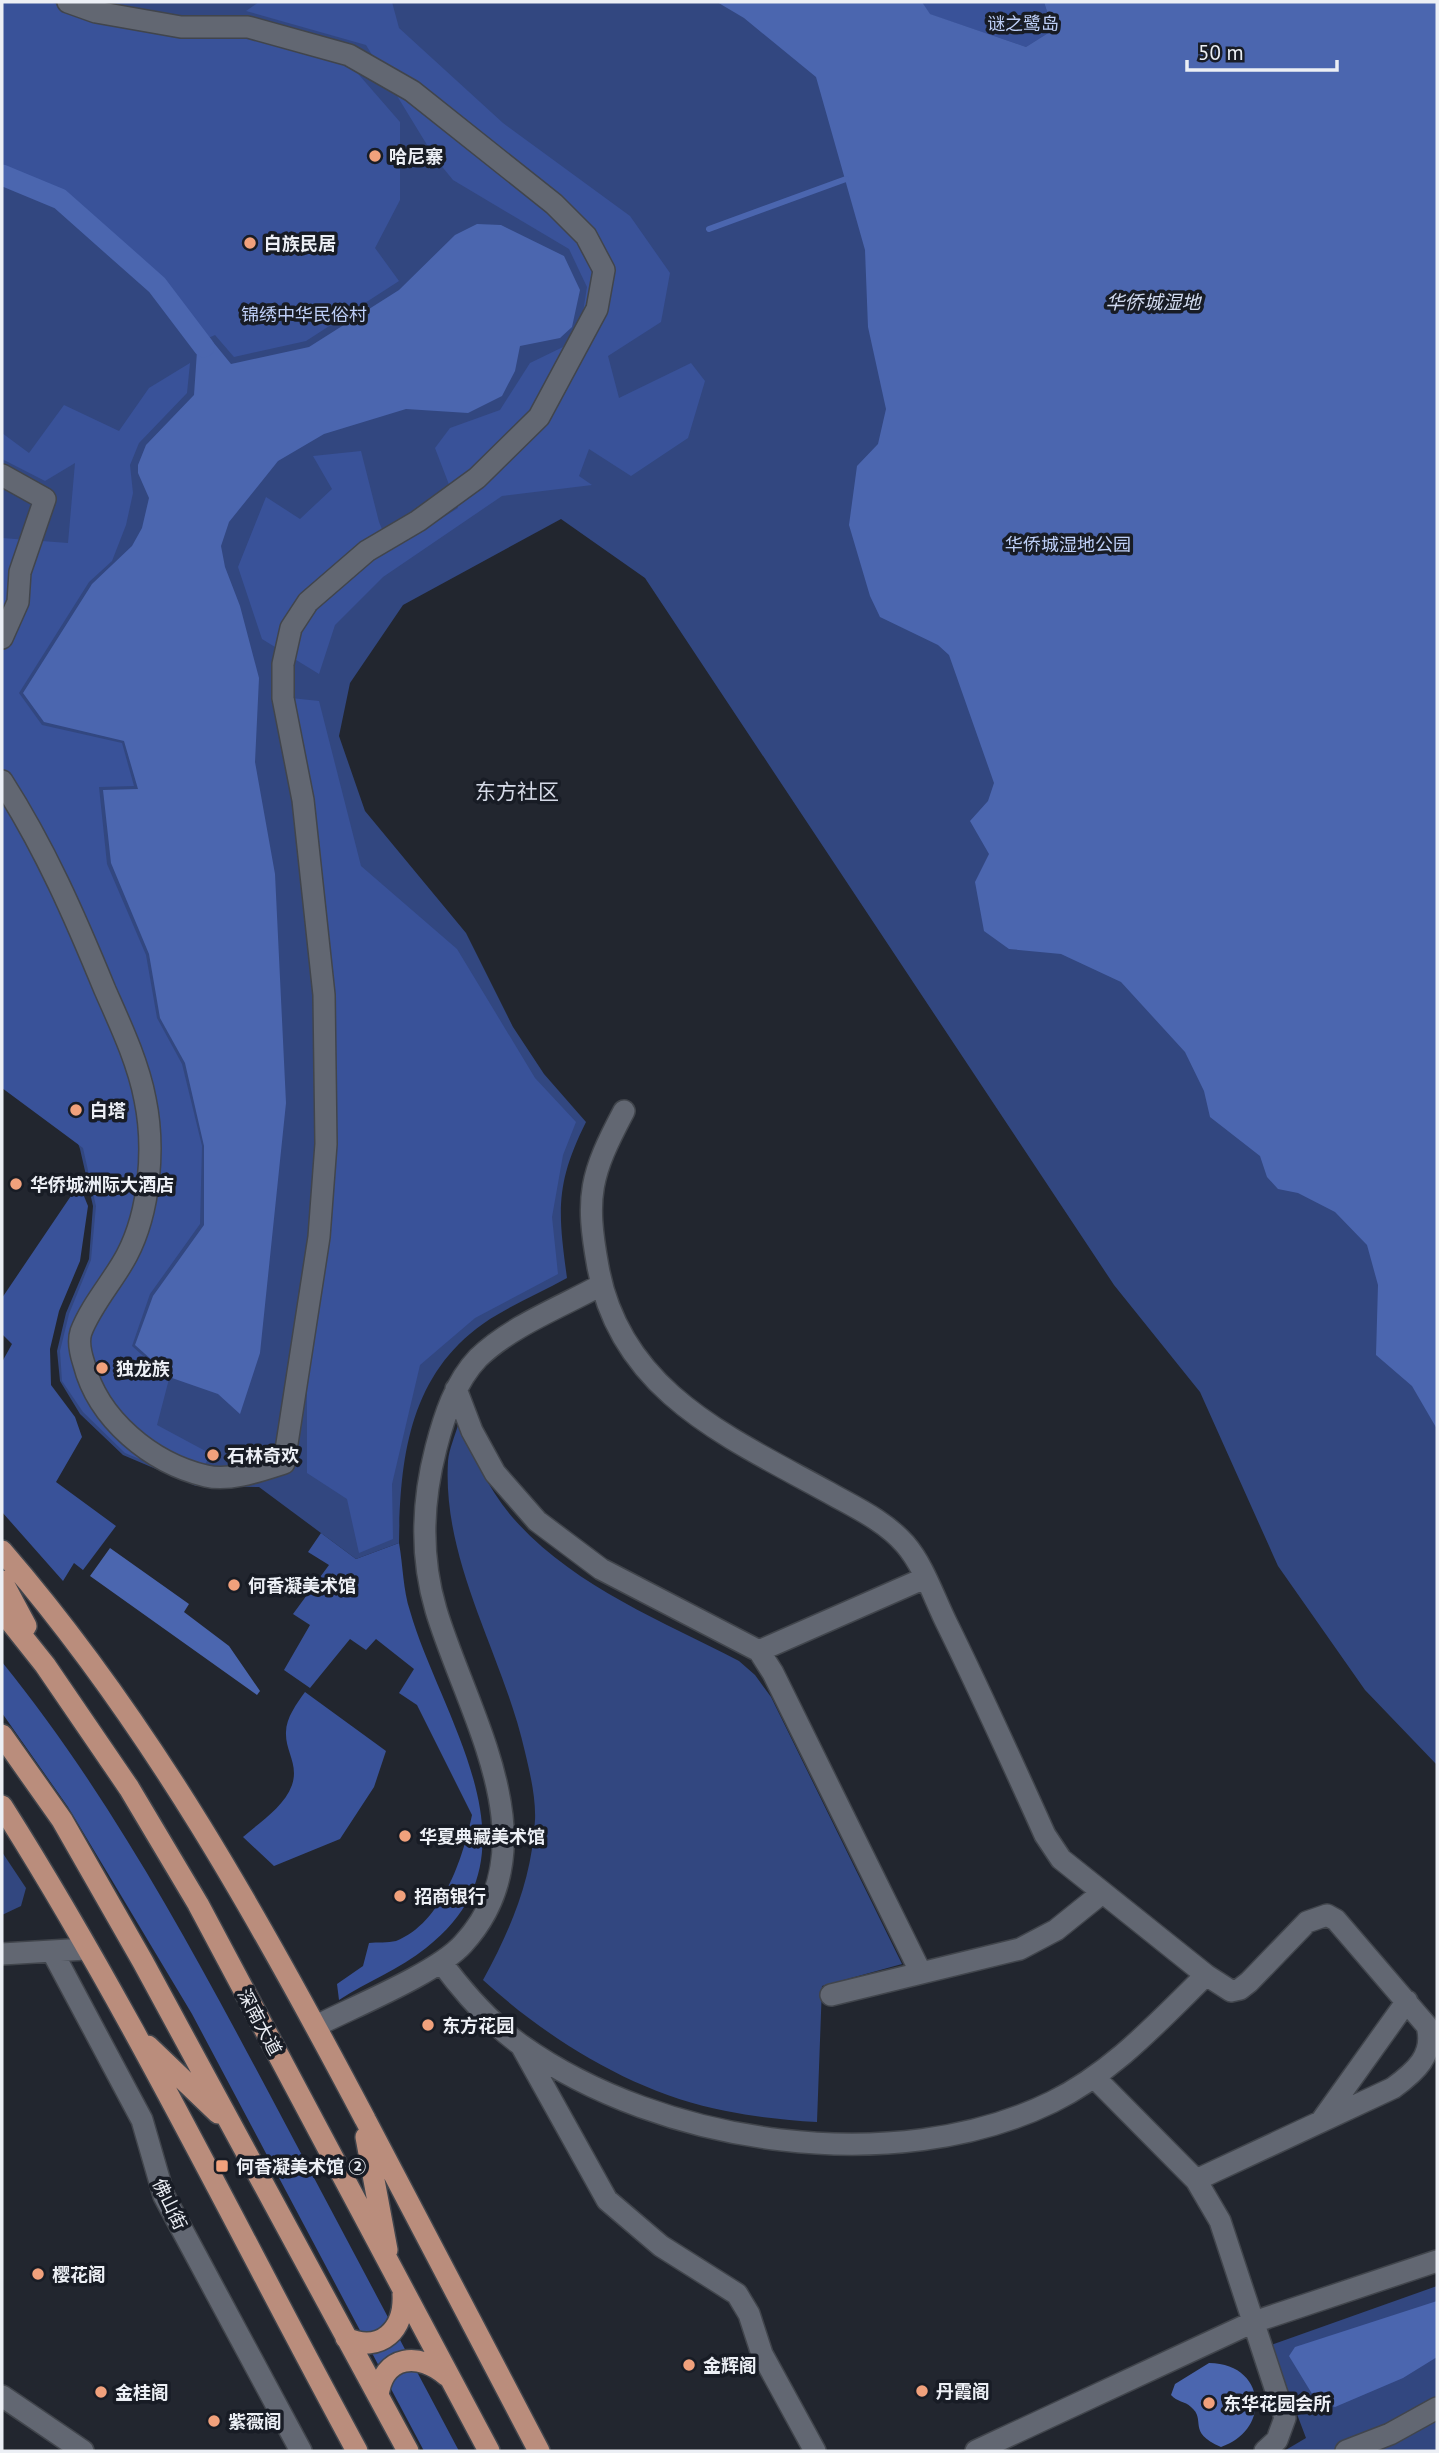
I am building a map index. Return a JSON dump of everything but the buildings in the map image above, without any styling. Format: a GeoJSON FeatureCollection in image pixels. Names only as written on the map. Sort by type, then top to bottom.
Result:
{"type":"FeatureCollection","features":[{"type":"Feature","properties":{"kind":"main road"},"geometry":{"type":"LineString","coordinates":[[2,1551],[68,1631],[166,1769],[245,1898],[316,2026],[539,2451]]}},
{"type":"Feature","properties":{"kind":"main road"},"geometry":{"type":"LineString","coordinates":[[2,1581],[45,1665]]}},
{"type":"Feature","properties":{"kind":"main road","name":"深南大道"},"geometry":{"type":"LineString","coordinates":[[2,1611],[45,1665],[129,1788],[198,1905],[489,2451]]}},
{"type":"Feature","properties":{"kind":"main road"},"geometry":{"type":"LineString","coordinates":[[2,1735],[62,1820],[408,2451]]}},
{"type":"Feature","properties":{"kind":"main road"},"geometry":{"type":"LineString","coordinates":[[2,1806],[47,1877],[134,2032],[357,2451]]}},
{"type":"Feature","properties":{"kind":"main road"},"geometry":{"type":"LineString","coordinates":[[134,2032],[233,2128]]}},
{"type":"Feature","properties":{"kind":"main road"},"geometry":{"type":"LineString","coordinates":[[362,2114],[392,2272]]}},
{"type":"Feature","properties":{"kind":"main road"},"geometry":{"type":"LineString","coordinates":[[346,2338],[368,2344],[388,2337],[402,2317],[403,2293]]}},
{"type":"Feature","properties":{"kind":"main road"},"geometry":{"type":"LineString","coordinates":[[378,2396],[384,2376],[401,2361],[426,2361],[449,2377]]}},
{"type":"Feature","properties":{"kind":"street"},"geometry":{"type":"LineString","coordinates":[[2,781],[60,880],[126,1038],[145,1098],[150,1146],[143,1208],[128,1253],[80,1334],[82,1358],[90,1388],[118,1427],[156,1456],[208,1477],[250,1474],[284,1463],[319,1237],[326,1144],[324,995],[303,800],[283,698],[283,664],[291,628],[308,602],[367,551],[418,521],[477,478],[540,417],[597,309],[604,270],[586,236],[554,204],[412,92],[349,55],[248,27],[181,27],[96,12],[68,2]]}},
{"type":"Feature","properties":{"kind":"street"},"geometry":{"type":"LineString","coordinates":[[2,475],[45,499],[20,572],[18,602],[2,638]]}},
{"type":"Feature","properties":{"kind":"street"},"geometry":{"type":"LineString","coordinates":[[624,1111],[598,1160],[590,1198],[592,1238],[601,1285],[615,1322],[634,1354],[675,1401],[730,1437],[884,1525],[907,1546],[925,1578],[1045,1835],[1061,1859],[1206,1975],[1231,1991],[1240,1989],[1307,1922],[1327,1915],[1336,1920],[1427,2026],[1430,2037],[1425,2056],[1413,2072],[1393,2088],[1196,2180]]}},
{"type":"Feature","properties":{"kind":"street"},"geometry":{"type":"LineString","coordinates":[[316,2026],[441,1962],[461,1946],[477,1928],[496,1886],[504,1853],[504,1822],[489,1754],[436,1609],[427,1568],[424,1507],[430,1472],[456,1390],[467,1371],[499,1341],[601,1285]]}},
{"type":"Feature","properties":{"kind":"street"},"geometry":{"type":"LineString","coordinates":[[456,1390],[472,1431],[495,1473],[537,1521],[601,1569],[759,1651],[773,1673],[921,1973]]}},
{"type":"Feature","properties":{"kind":"street"},"geometry":{"type":"LineString","coordinates":[[759,1651],[925,1578]]}},
{"type":"Feature","properties":{"kind":"street"},"geometry":{"type":"LineString","coordinates":[[831,1995],[1020,1949],[1040,1941],[1102,1893]]}},
{"type":"Feature","properties":{"kind":"street"},"geometry":{"type":"LineString","coordinates":[[2,1954],[86,1949]]}},
{"type":"Feature","properties":{"kind":"street","name":"佛山街"},"geometry":{"type":"LineString","coordinates":[[52,1951],[142,2120],[164,2196],[301,2451]]}},
{"type":"Feature","properties":{"kind":"street"},"geometry":{"type":"LineString","coordinates":[[441,1962],[486,2017],[521,2045],[591,2085],[678,2119],[759,2136],[816,2142],[895,2143],[948,2136],[1023,2115],[1095,2078],[1137,2043],[1206,1975]]}},
{"type":"Feature","properties":{"kind":"street"},"geometry":{"type":"LineString","coordinates":[[1320,2122],[1407,2001]]}},
{"type":"Feature","properties":{"kind":"street"},"geometry":{"type":"LineString","coordinates":[[521,2045],[607,2200],[660,2246],[737,2294],[749,2314],[762,2354],[816,2451]]}},
{"type":"Feature","properties":{"kind":"street"},"geometry":{"type":"LineString","coordinates":[[1095,2078],[1196,2180],[1220,2221],[1284,2418],[1277,2440],[1265,2451]]}},
{"type":"Feature","properties":{"kind":"street"},"geometry":{"type":"LineString","coordinates":[[976,2451],[1251,2323],[1437,2261]]}},
{"type":"Feature","properties":{"kind":"street"},"geometry":{"type":"LineString","coordinates":[[2,2396],[83,2451]]}},
{"type":"Feature","properties":{"kind":"street"},"geometry":{"type":"LineString","coordinates":[[1346,2451],[1390,2434],[1437,2408]]}},
{"type":"Feature","properties":{"kind":"street"},"geometry":{"type":"LineString","coordinates":[[285,2420],[289,2441],[285,2451]]}},
{"type":"Feature","properties":{"kind":"green space"},"geometry":{"type":"Polygon","coordinates":[[[2,2],[1437,2],[1437,1765],[1365,1690],[1278,1566],[1200,1392],[1114,1285],[645,578],[561,519],[403,605],[350,683],[339,736],[365,811],[466,933],[513,1027],[544,1074],[586,1122],[564,1181],[561,1216],[567,1278],[490,1319],[463,1340],[442,1364],[426,1390],[407,1447],[402,1478],[399,1543],[356,1559],[259,1487],[196,1486],[123,1455],[80,1414],[60,1381],[57,1351],[66,1313],[89,1259],[93,1206],[80,1149],[2,922],[2,2]]]}},
{"type":"Feature","properties":{"kind":"green space","name":"锦绣中华民俗村"},"geometry":{"type":"Polygon","coordinates":[[[2,2],[50,2],[95,18],[247,33],[346,60],[400,122],[400,200],[375,248],[399,281],[306,341],[234,357],[215,335],[206,339],[161,281],[63,193],[2,169],[2,2]]]}},
{"type":"Feature","properties":{"kind":"green space"},"geometry":{"type":"Polygon","coordinates":[[[259,2],[392,2],[399,28],[503,123],[630,216],[670,273],[661,322],[608,356],[619,398],[691,363],[705,381],[688,438],[631,476],[589,449],[579,476],[592,485],[502,496],[383,577],[335,625],[319,674],[262,639],[238,567],[266,497],[300,519],[332,489],[313,456],[361,451],[379,522],[391,550],[458,508],[435,448],[450,428],[500,410],[530,363],[563,347],[582,319],[587,287],[569,249],[453,180],[435,158],[366,45],[246,11],[259,2]]]}},
{"type":"Feature","properties":{"kind":"green space","name":"谜之鹭岛"},"geometry":{"type":"Polygon","coordinates":[[[922,2],[1044,2],[1053,30],[1026,47],[929,14],[922,2]]]}},
{"type":"Feature","properties":{"kind":"green space"},"geometry":{"type":"Polygon","coordinates":[[[190,363],[187,393],[139,443],[130,465],[133,493],[126,525],[112,561],[89,582],[19,693],[42,725],[122,743],[134,786],[99,787],[107,864],[146,955],[157,1018],[182,1064],[202,1146],[200,1224],[150,1294],[132,1346],[169,1379],[157,1425],[211,1454],[195,1482],[125,1453],[83,1412],[62,1381],[60,1351],[69,1314],[91,1260],[96,1206],[83,1148],[2,1088],[2,538],[68,543],[75,463],[45,481],[2,459],[2,433],[29,453],[64,405],[119,431],[149,388],[190,363]]]}},
{"type":"Feature","properties":{"kind":"green space"},"geometry":{"type":"Polygon","coordinates":[[[291,698],[319,701],[361,866],[457,949],[535,1078],[576,1122],[563,1155],[552,1217],[558,1274],[475,1318],[420,1365],[392,1484],[393,1539],[359,1553],[347,1499],[307,1473],[307,1388],[335,1135],[291,698]]]}},
{"type":"Feature","properties":{"kind":"green space"},"geometry":{"type":"Polygon","coordinates":[[[79,1184],[88,1206],[80,1261],[59,1311],[50,1349],[51,1385],[75,1417],[82,1437],[56,1482],[116,1526],[83,1570],[74,1563],[63,1581],[2,1512],[2,1362],[12,1344],[2,1334],[2,1298],[79,1184]]]}},
{"type":"Feature","properties":{"kind":"green space"},"geometry":{"type":"Polygon","coordinates":[[[458,1425],[497,1496],[513,1518],[537,1542],[563,1563],[619,1600],[739,1661],[755,1675],[771,1697],[902,1964],[822,1986],[817,2122],[726,2111],[659,2092],[596,2062],[566,2044],[483,1980],[503,1942],[525,1883],[533,1842],[535,1812],[531,1777],[515,1716],[476,1608],[454,1536],[448,1461],[458,1425]]]}},
{"type":"Feature","properties":{"kind":"green space"},"geometry":{"type":"Polygon","coordinates":[[[321,1533],[356,1559],[399,1543],[410,1611],[461,1741],[475,1785],[482,1829],[479,1871],[461,1911],[416,1956],[339,2000],[337,1984],[363,1966],[369,1943],[396,1941],[426,1920],[438,1905],[456,1869],[472,1815],[417,1705],[399,1693],[414,1669],[376,1639],[366,1650],[350,1639],[310,1688],[284,1670],[310,1625],[293,1614],[329,1565],[308,1552],[321,1533]]]}},
{"type":"Feature","properties":{"kind":"green space"},"geometry":{"type":"Polygon","coordinates":[[[2,1662],[78,1764],[113,1817],[178,1927],[459,2451],[424,2451],[192,2014],[68,1807],[2,1713],[2,1662]]]}},
{"type":"Feature","properties":{"kind":"green space"},"geometry":{"type":"Polygon","coordinates":[[[305,1692],[386,1751],[374,1787],[340,1839],[274,1866],[243,1837],[277,1807],[292,1785],[294,1771],[286,1739],[286,1727],[292,1711],[305,1692]]]}},
{"type":"Feature","properties":{"kind":"green space"},"geometry":{"type":"Polygon","coordinates":[[[2,1852],[26,1888],[21,1906],[2,1915],[2,1852]]]}},
{"type":"Feature","properties":{"kind":"green space"},"geometry":{"type":"Polygon","coordinates":[[[1437,2286],[1437,2451],[1284,2451],[1306,2438],[1271,2345],[1437,2286]]]}},
{"type":"Feature","properties":{"kind":"water","name":"华侨城湿地"},"geometry":{"type":"Polygon","coordinates":[[[717,2],[922,2],[930,14],[1026,47],[1053,30],[1044,2],[1437,2],[1437,1429],[1412,1386],[1376,1355],[1378,1285],[1367,1245],[1335,1212],[1298,1193],[1278,1189],[1267,1177],[1260,1156],[1210,1117],[1204,1091],[1185,1052],[1121,982],[1061,954],[1009,949],[984,931],[975,882],[989,854],[970,821],[988,801],[994,783],[949,655],[938,645],[880,617],[870,596],[849,525],[857,466],[878,444],[886,409],[868,327],[865,250],[816,77],[744,18],[717,2]]]}},
{"type":"Feature","properties":{"kind":"water"},"geometry":{"type":"Polygon","coordinates":[[[477,224],[501,225],[564,256],[580,290],[572,327],[560,338],[520,346],[515,371],[502,396],[468,413],[406,409],[324,434],[278,461],[229,522],[221,546],[259,678],[255,762],[275,874],[286,1103],[260,1353],[240,1414],[218,1394],[172,1378],[135,1345],[153,1296],[204,1225],[204,1146],[185,1063],[160,1018],[149,954],[111,863],[103,790],[138,789],[124,741],[44,722],[23,693],[92,584],[132,546],[142,528],[149,498],[138,473],[138,465],[146,445],[194,395],[197,351],[213,342],[231,364],[309,347],[399,290],[455,235],[477,224]]]}},
{"type":"Feature","properties":{"kind":"water"},"geometry":{"type":"Polygon","coordinates":[[[110,1548],[189,1604],[184,1612],[229,1646],[260,1691],[257,1695],[90,1576],[110,1548]]]}},
{"type":"Feature","properties":{"kind":"water"},"geometry":{"type":"Polygon","coordinates":[[[1437,2301],[1437,2357],[1403,2378],[1335,2407],[1317,2402],[1289,2356],[1295,2347],[1437,2301]]]}},
{"type":"Feature","properties":{"kind":"water"},"geometry":{"type":"Polygon","coordinates":[[[1209,2363],[1228,2366],[1242,2374],[1251,2385],[1255,2399],[1255,2413],[1249,2427],[1237,2439],[1221,2447],[1210,2442],[1200,2431],[1198,2417],[1191,2407],[1171,2395],[1175,2384],[1209,2363]]]}},
{"type":"Feature","properties":{"kind":"waterway"},"geometry":{"type":"LineString","coordinates":[[2,175],[60,199],[157,285],[204,347]]}},
{"type":"Feature","properties":{"kind":"waterway"},"geometry":{"type":"LineString","coordinates":[[709,229],[846,179]]}},
{"type":"Feature","properties":{"kind":"place","name":"哈尼寨"},"geometry":{"type":"Point","coordinates":[375,156]}},
{"type":"Feature","properties":{"kind":"place","name":"白族民居"},"geometry":{"type":"Point","coordinates":[250,243]}},
{"type":"Feature","properties":{"kind":"place","name":"白塔"},"geometry":{"type":"Point","coordinates":[76,1110]}},
{"type":"Feature","properties":{"kind":"place","name":"华侨城洲际大酒店"},"geometry":{"type":"Point","coordinates":[16,1184]}},
{"type":"Feature","properties":{"kind":"place","name":"独龙族"},"geometry":{"type":"Point","coordinates":[102,1368]}},
{"type":"Feature","properties":{"kind":"place","name":"石林奇欢"},"geometry":{"type":"Point","coordinates":[213,1455]}},
{"type":"Feature","properties":{"kind":"place","name":"何香凝美术馆"},"geometry":{"type":"Point","coordinates":[234,1585]}},
{"type":"Feature","properties":{"kind":"place","name":"华夏典藏美术馆"},"geometry":{"type":"Point","coordinates":[405,1836]}},
{"type":"Feature","properties":{"kind":"place","name":"招商银行"},"geometry":{"type":"Point","coordinates":[400,1896]}},
{"type":"Feature","properties":{"kind":"place","name":"东方花园"},"geometry":{"type":"Point","coordinates":[428,2025]}},
{"type":"Feature","properties":{"kind":"place","name":"何香凝美术馆 ②"},"geometry":{"type":"Point","coordinates":[222,2166]}},
{"type":"Feature","properties":{"kind":"place","name":"樱花阁"},"geometry":{"type":"Point","coordinates":[38,2274]}},
{"type":"Feature","properties":{"kind":"place","name":"金辉阁"},"geometry":{"type":"Point","coordinates":[689,2365]}},
{"type":"Feature","properties":{"kind":"place","name":"丹霞阁"},"geometry":{"type":"Point","coordinates":[922,2391]}},
{"type":"Feature","properties":{"kind":"place","name":"金桂阁"},"geometry":{"type":"Point","coordinates":[101,2392]}},
{"type":"Feature","properties":{"kind":"place","name":"东华花园会所"},"geometry":{"type":"Point","coordinates":[1209,2403]}},
{"type":"Feature","properties":{"kind":"place","name":"紫薇阁"},"geometry":{"type":"Point","coordinates":[214,2421]}},
{"type":"Feature","properties":{"kind":"district","name":"东方社区"},"geometry":{"type":"Point","coordinates":[517,791]}},
{"type":"Feature","properties":{"kind":"park label","name":"华侨城湿地公园"},"geometry":{"type":"Point","coordinates":[1068,544]}}]}
